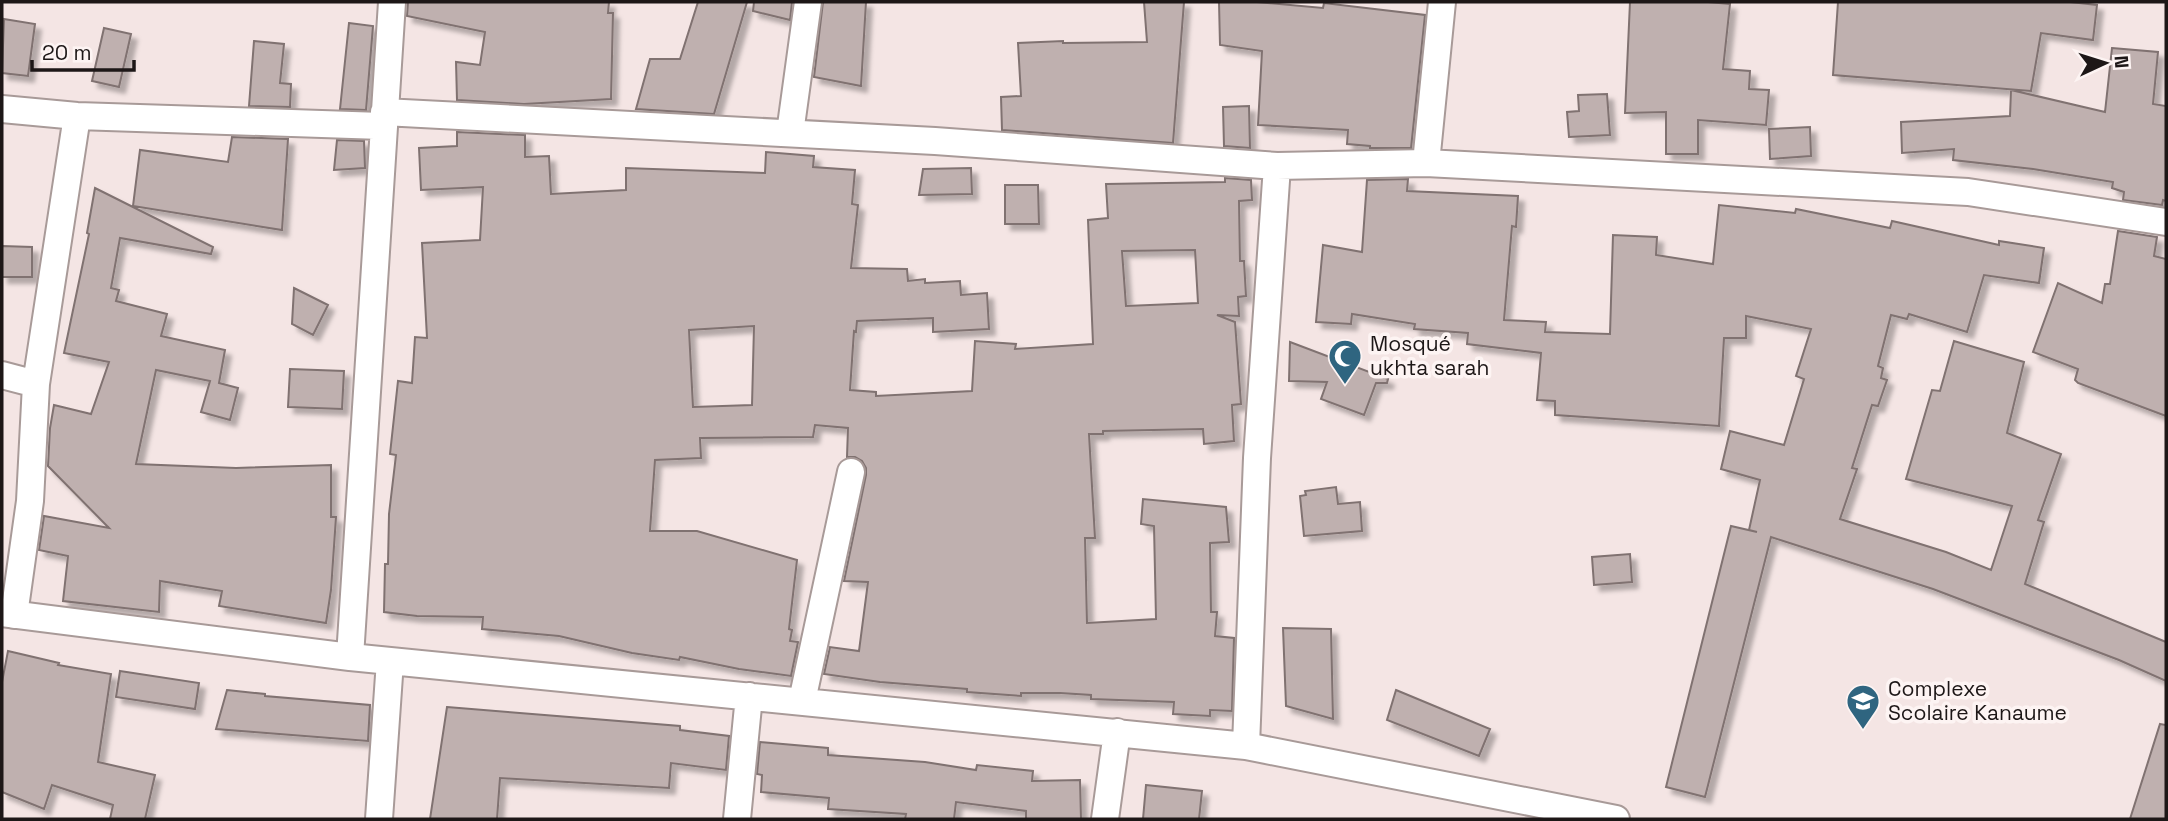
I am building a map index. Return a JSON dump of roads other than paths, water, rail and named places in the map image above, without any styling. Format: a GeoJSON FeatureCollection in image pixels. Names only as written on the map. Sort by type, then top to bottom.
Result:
{"type":"FeatureCollection","features":[{"type":"Feature","properties":{"kind":"street"},"geometry":{"type":"LineString","coordinates":[[350,657],[391,2]]}},
{"type":"Feature","properties":{"kind":"street"},"geometry":{"type":"LineString","coordinates":[[790,133],[808,2]]}},
{"type":"Feature","properties":{"kind":"street"},"geometry":{"type":"LineString","coordinates":[[1426,163],[1441,2]]}},
{"type":"Feature","properties":{"kind":"street"},"geometry":{"type":"LineString","coordinates":[[2,109],[77,116],[383,119],[790,133],[1277,166],[1426,163],[1968,192],[2166,222]]}},
{"type":"Feature","properties":{"kind":"street"},"geometry":{"type":"LineString","coordinates":[[77,116],[36,384],[30,500],[8,614],[350,657],[1246,746],[1616,819]]}},
{"type":"Feature","properties":{"kind":"street"},"geometry":{"type":"LineString","coordinates":[[1246,746],[1257,458],[1277,166]]}},
{"type":"Feature","properties":{"kind":"street"},"geometry":{"type":"LineString","coordinates":[[2,375],[36,384]]}},
{"type":"Feature","properties":{"kind":"street"},"geometry":{"type":"LineString","coordinates":[[802,701],[851,472]]}},
{"type":"Feature","properties":{"kind":"street"},"geometry":{"type":"LineString","coordinates":[[379,819],[390,661]]}},
{"type":"Feature","properties":{"kind":"street"},"geometry":{"type":"LineString","coordinates":[[737,819],[749,696]]}},
{"type":"Feature","properties":{"kind":"street"},"geometry":{"type":"LineString","coordinates":[[1105,819],[1117,732]]}},
{"type":"Feature","properties":{"kind":"place","name":"Mosqué ukhta sarah"},"geometry":{"type":"Point","coordinates":[1345,386]}},
{"type":"Feature","properties":{"kind":"place","name":"Complexe Scolaire Kanaume"},"geometry":{"type":"Point","coordinates":[1863,731]}}]}
